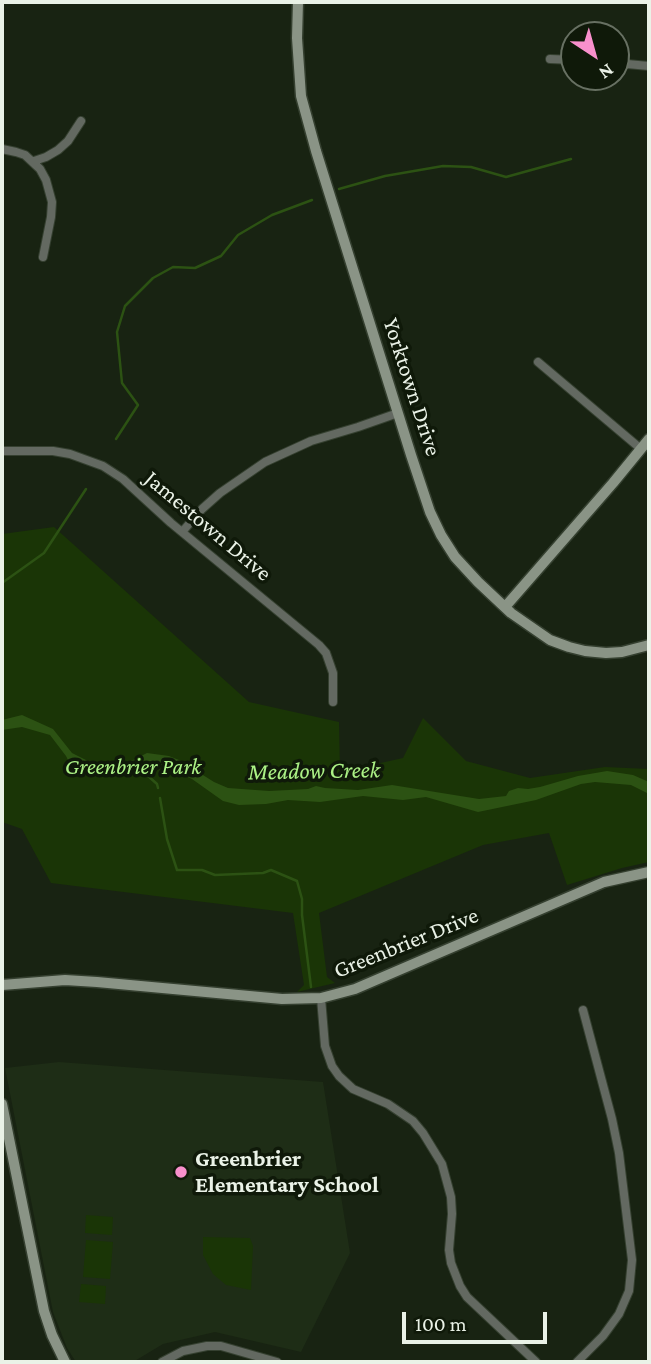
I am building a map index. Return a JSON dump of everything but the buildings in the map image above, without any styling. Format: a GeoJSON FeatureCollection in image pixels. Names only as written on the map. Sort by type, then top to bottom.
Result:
{"type":"FeatureCollection","features":[{"type":"Feature","properties":{"kind":"street","name":"Yorktown Drive"},"geometry":{"type":"LineString","coordinates":[[298,2],[297,51],[301,96],[321,170],[398,413],[430,512],[441,535],[469,573],[505,607],[550,640],[585,651],[606,653],[649,645]]}},
{"type":"Feature","properties":{"kind":"street"},"geometry":{"type":"LineString","coordinates":[[550,59],[560,59]]}},
{"type":"Feature","properties":{"kind":"street"},"geometry":{"type":"LineString","coordinates":[[630,64],[649,66]]}},
{"type":"Feature","properties":{"kind":"street"},"geometry":{"type":"LineString","coordinates":[[34,162],[58,150],[68,141],[81,121]]}},
{"type":"Feature","properties":{"kind":"street"},"geometry":{"type":"LineString","coordinates":[[2,149],[25,155],[40,169],[46,180],[52,202],[43,257]]}},
{"type":"Feature","properties":{"kind":"street"},"geometry":{"type":"LineString","coordinates":[[538,362],[641,449]]}},
{"type":"Feature","properties":{"kind":"street"},"geometry":{"type":"LineString","coordinates":[[182,532],[220,493],[265,462],[311,441],[398,413]]}},
{"type":"Feature","properties":{"kind":"street"},"geometry":{"type":"LineString","coordinates":[[505,607],[649,439]]}},
{"type":"Feature","properties":{"kind":"street","name":"Jamestown Drive"},"geometry":{"type":"LineString","coordinates":[[2,451],[53,451],[71,454],[103,466],[123,479],[182,532],[319,645],[326,653],[333,673],[333,702]]}},
{"type":"Feature","properties":{"kind":"street","name":"Greenbrier Drive"},"geometry":{"type":"LineString","coordinates":[[2,985],[33,981],[86,981],[282,999],[321,998],[355,989],[593,887],[649,872]]}},
{"type":"Feature","properties":{"kind":"street"},"geometry":{"type":"LineString","coordinates":[[321,998],[325,1046],[332,1066],[339,1076],[353,1089],[388,1104],[413,1121],[442,1164],[451,1197],[449,1250],[460,1286],[467,1297],[536,1362]]}},
{"type":"Feature","properties":{"kind":"street"},"geometry":{"type":"LineString","coordinates":[[577,1362],[620,1314],[629,1291],[632,1260],[619,1153],[583,1010]]}},
{"type":"Feature","properties":{"kind":"street"},"geometry":{"type":"LineString","coordinates":[[2,1104],[44,1311],[65,1362]]}},
{"type":"Feature","properties":{"kind":"street"},"geometry":{"type":"LineString","coordinates":[[162,1362],[183,1351],[207,1346],[221,1346],[277,1362]]}},
{"type":"Feature","properties":{"kind":"shaded area"},"geometry":{"type":"Polygon","coordinates":[[[22,715],[53,729],[72,753],[90,762],[108,765],[129,762],[147,753],[169,756],[228,788],[269,791],[308,789],[316,786],[358,790],[392,785],[479,799],[506,796],[509,791],[518,788],[540,787],[607,771],[633,775],[649,782],[649,794],[631,785],[595,782],[581,784],[536,800],[478,812],[426,797],[403,800],[363,796],[320,802],[288,800],[239,805],[223,801],[192,779],[153,761],[109,775],[81,768],[69,762],[50,735],[22,727],[2,730],[2,720],[22,715]]]}},
{"type":"Feature","properties":{"kind":"shaded area","name":"Greenbrier Elementary School"},"geometry":{"type":"Polygon","coordinates":[[[59,1062],[323,1082],[350,1253],[301,1352],[215,1332],[163,1344],[133,1362],[76,1362],[67,1348],[53,1312],[5,1068],[59,1062]]]}},
{"type":"Feature","properties":{"kind":"green space","name":"Greenbrier Park"},"geometry":{"type":"Polygon","coordinates":[[[54,527],[249,702],[339,722],[340,772],[403,758],[423,718],[466,761],[530,778],[605,767],[649,769],[649,862],[567,885],[549,833],[483,845],[319,913],[327,977],[335,983],[297,992],[304,985],[293,913],[51,883],[22,829],[2,822],[2,534],[54,527]]]}},
{"type":"Feature","properties":{"kind":"green space"},"geometry":{"type":"Polygon","coordinates":[[[86,1215],[113,1217],[112,1235],[85,1233],[86,1215]]]}},
{"type":"Feature","properties":{"kind":"green space"},"geometry":{"type":"Polygon","coordinates":[[[203,1237],[250,1238],[253,1246],[251,1290],[226,1285],[213,1274],[203,1255],[203,1237]]]}},
{"type":"Feature","properties":{"kind":"green space"},"geometry":{"type":"Polygon","coordinates":[[[86,1240],[113,1242],[110,1279],[83,1277],[86,1240]]]}},
{"type":"Feature","properties":{"kind":"green space"},"geometry":{"type":"Polygon","coordinates":[[[81,1284],[106,1286],[105,1304],[79,1302],[81,1284]]]}},
{"type":"Feature","properties":{"kind":"waterway"},"geometry":{"type":"LineString","coordinates":[[339,189],[385,176],[443,166],[471,167],[506,177],[571,159]]}},
{"type":"Feature","properties":{"kind":"waterway"},"geometry":{"type":"LineString","coordinates":[[116,439],[138,405],[122,383],[117,332],[125,306],[153,278],[173,267],[195,268],[221,256],[238,235],[272,215],[312,200]]}},
{"type":"Feature","properties":{"kind":"waterway"},"geometry":{"type":"LineString","coordinates":[[2,583],[44,553],[86,489]]}},
{"type":"Feature","properties":{"kind":"waterway"},"geometry":{"type":"LineString","coordinates":[[136,766],[157,784],[158,788]]}},
{"type":"Feature","properties":{"kind":"waterway"},"geometry":{"type":"LineString","coordinates":[[160,798],[167,839],[177,870],[202,870],[215,875],[263,873],[271,870],[297,881],[302,899],[311,987]]}},
{"type":"Feature","properties":{"kind":"place","name":"Greenbrier Elementary School"},"geometry":{"type":"Point","coordinates":[181,1172]}},
{"type":"Feature","properties":{"kind":"water label","name":"Meadow Creek"},"geometry":{"type":"Point","coordinates":[314,771]}}]}
